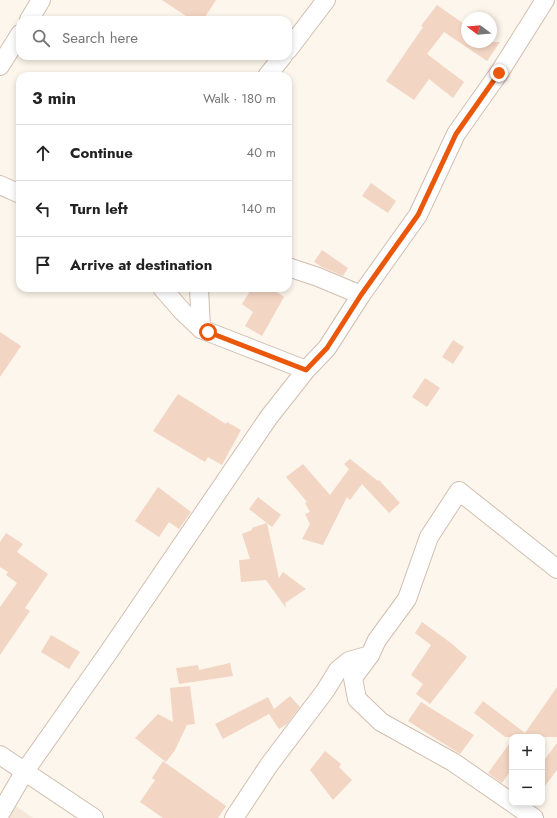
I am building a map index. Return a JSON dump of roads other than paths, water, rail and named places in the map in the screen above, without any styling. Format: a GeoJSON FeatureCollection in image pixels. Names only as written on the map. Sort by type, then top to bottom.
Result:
{"type":"FeatureCollection","features":[{"type":"Feature","properties":{"kind":"street"},"geometry":{"type":"LineString","coordinates":[[31,16],[41,0]]}},
{"type":"Feature","properties":{"kind":"street"},"geometry":{"type":"LineString","coordinates":[[292,45],[326,0]]}},
{"type":"Feature","properties":{"kind":"street"},"geometry":{"type":"LineString","coordinates":[[0,814],[25,771],[108,654],[268,417],[306,370],[327,348],[361,295],[418,215],[456,134],[499,73],[545,0]]}},
{"type":"Feature","properties":{"kind":"street"},"geometry":{"type":"LineString","coordinates":[[0,66],[16,40]]}},
{"type":"Feature","properties":{"kind":"street"},"geometry":{"type":"LineString","coordinates":[[270,72],[280,60]]}},
{"type":"Feature","properties":{"kind":"street"},"geometry":{"type":"LineString","coordinates":[[0,185],[16,192]]}},
{"type":"Feature","properties":{"kind":"street"},"geometry":{"type":"LineString","coordinates":[[292,269],[361,295]]}},
{"type":"Feature","properties":{"kind":"street"},"geometry":{"type":"LineString","coordinates":[[166,292],[183,312],[201,329],[306,370]]}},
{"type":"Feature","properties":{"kind":"street"},"geometry":{"type":"LineString","coordinates":[[199,292],[201,329]]}},
{"type":"Feature","properties":{"kind":"street"},"geometry":{"type":"LineString","coordinates":[[534,818],[453,762],[381,722],[356,699],[353,678],[407,599],[429,537],[458,491],[557,569]]}},
{"type":"Feature","properties":{"kind":"street"},"geometry":{"type":"LineString","coordinates":[[234,818],[269,765],[325,691],[338,670],[349,661],[370,655]]}},
{"type":"Feature","properties":{"kind":"street"},"geometry":{"type":"LineString","coordinates":[[0,755],[94,818]]}}]}
